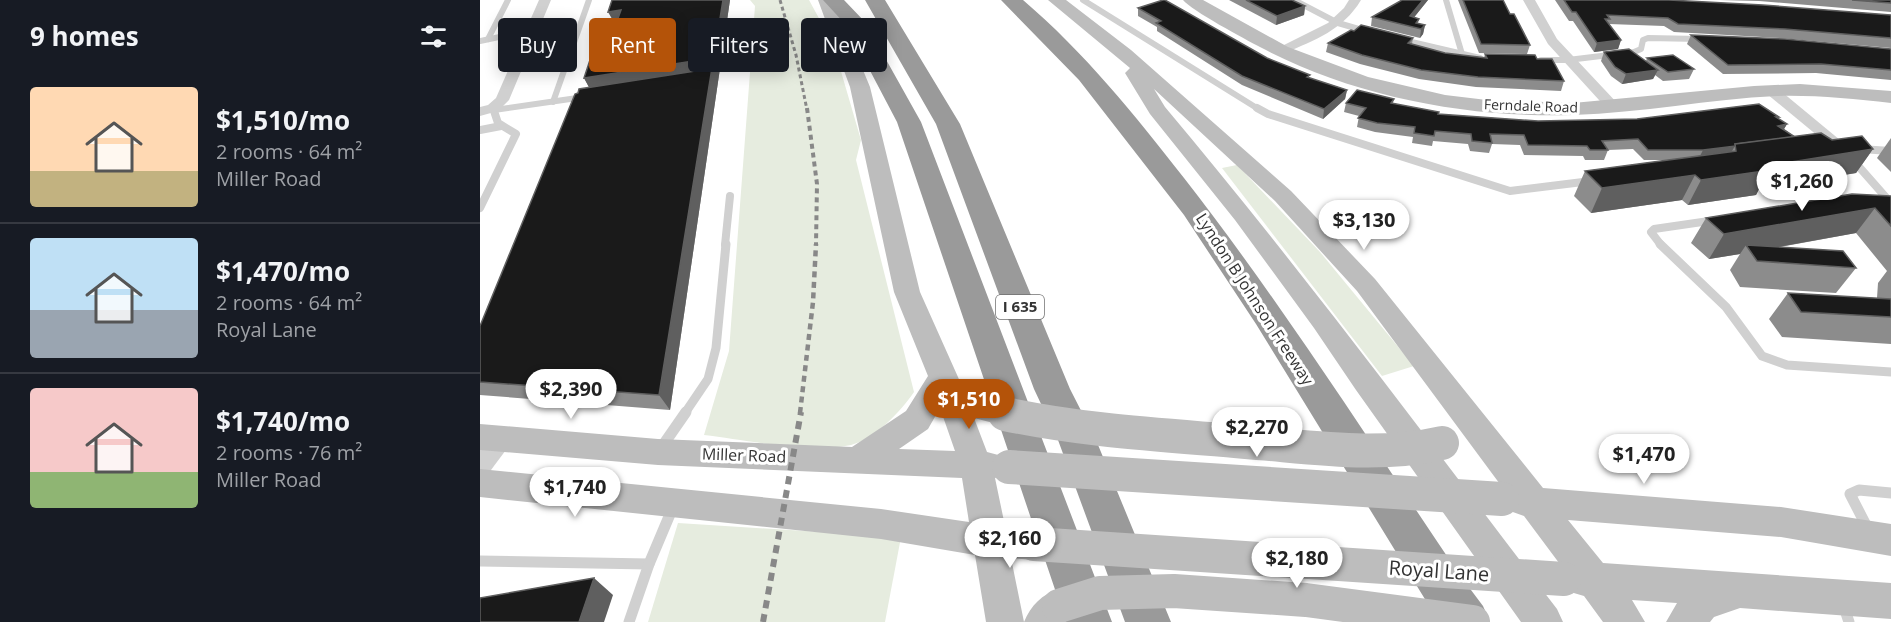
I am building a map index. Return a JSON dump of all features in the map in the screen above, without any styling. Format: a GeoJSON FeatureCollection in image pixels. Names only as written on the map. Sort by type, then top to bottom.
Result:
{"type":"FeatureCollection","features":[{"type":"Feature","properties":{"kind":"highway"},"geometry":{"type":"LineString","coordinates":[[833,0],[855,22],[909,122],[1064,617]]}},
{"type":"Feature","properties":{"kind":"highway","name":"I 635"},"geometry":{"type":"LineString","coordinates":[[875,0],[948,124],[1052,389],[1077,440],[1148,622]]}},
{"type":"Feature","properties":{"kind":"highway","name":"Lyndon B Johnson Freeway"},"geometry":{"type":"LineString","coordinates":[[1011,0],[1033,18],[1087,75],[1194,208],[1253,292],[1443,589],[1467,622]]}},
{"type":"Feature","properties":{"kind":"main road"},"geometry":{"type":"LineString","coordinates":[[826,0],[860,87],[907,292],[946,386],[992,466],[989,541],[1005,622]]}},
{"type":"Feature","properties":{"kind":"main road"},"geometry":{"type":"LineString","coordinates":[[1056,0],[1125,54],[1283,196],[1366,285],[1468,418],[1517,500],[1577,579],[1626,622]]}},
{"type":"Feature","properties":{"kind":"main road","name":"Ferndale Road"},"geometry":{"type":"LineString","coordinates":[[1191,0],[1280,50],[1311,64],[1368,82],[1447,100],[1508,107],[1614,108],[1772,91],[1826,90],[1891,97]]}},
{"type":"Feature","properties":{"kind":"main road"},"geometry":{"type":"LineString","coordinates":[[1125,54],[1137,79],[1157,110],[1243,215],[1324,321],[1366,382],[1544,622]]}},
{"type":"Feature","properties":{"kind":"main road"},"geometry":{"type":"LineString","coordinates":[[946,386],[981,408],[1045,424],[1374,451],[1420,450],[1442,443],[1468,418]]}},
{"type":"Feature","properties":{"kind":"main road"},"geometry":{"type":"LineString","coordinates":[[859,459],[917,420],[946,386]]}},
{"type":"Feature","properties":{"kind":"main road","name":"Miller Road"},"geometry":{"type":"LineString","coordinates":[[492,438],[658,452],[992,466]]}},
{"type":"Feature","properties":{"kind":"main road"},"geometry":{"type":"LineString","coordinates":[[992,466],[1517,500],[1781,522],[1883,539]]}},
{"type":"Feature","properties":{"kind":"main road"},"geometry":{"type":"LineString","coordinates":[[480,483],[675,502]]}},
{"type":"Feature","properties":{"kind":"main road","name":"Royal Lane"},"geometry":{"type":"LineString","coordinates":[[675,502],[881,524],[989,541],[1682,585],[1739,591],[1845,610],[1891,601]]}},
{"type":"Feature","properties":{"kind":"main road"},"geometry":{"type":"LineString","coordinates":[[1064,617],[1100,593],[1174,591],[1306,600],[1473,622]]}},
{"type":"Feature","properties":{"kind":"main road"},"geometry":{"type":"LineString","coordinates":[[1685,622],[1702,603],[1739,591]]}},
{"type":"Feature","properties":{"kind":"street"},"geometry":{"type":"LineString","coordinates":[[538,18],[545,0]]}},
{"type":"Feature","properties":{"kind":"street"},"geometry":{"type":"LineString","coordinates":[[1280,50],[1325,31],[1350,10],[1355,0]]}},
{"type":"Feature","properties":{"kind":"street"},"geometry":{"type":"LineString","coordinates":[[1529,0],[1544,29],[1568,60],[1614,108]]}},
{"type":"Feature","properties":{"kind":"street"},"geometry":{"type":"LineString","coordinates":[[486,110],[502,100],[515,72]]}},
{"type":"Feature","properties":{"kind":"street"},"geometry":{"type":"LineString","coordinates":[[1772,91],[1846,153]]}},
{"type":"Feature","properties":{"kind":"street"},"geometry":{"type":"LineString","coordinates":[[480,466],[492,438]]}},
{"type":"Feature","properties":{"kind":"lane"},"geometry":{"type":"LineString","coordinates":[[488,39],[508,0]]}},
{"type":"Feature","properties":{"kind":"lane"},"geometry":{"type":"LineString","coordinates":[[577,33],[589,0]]}},
{"type":"Feature","properties":{"kind":"lane"},"geometry":{"type":"LineString","coordinates":[[1083,0],[1243,101],[1268,114],[1510,191],[1601,180]]}},
{"type":"Feature","properties":{"kind":"lane"},"geometry":{"type":"LineString","coordinates":[[1294,0],[1338,22],[1380,35]]}},
{"type":"Feature","properties":{"kind":"lane"},"geometry":{"type":"LineString","coordinates":[[1446,0],[1462,54]]}},
{"type":"Feature","properties":{"kind":"lane"},"geometry":{"type":"LineString","coordinates":[[480,41],[498,37]]}},
{"type":"Feature","properties":{"kind":"lane"},"geometry":{"type":"LineString","coordinates":[[1534,59],[1568,60],[1634,52],[1641,49],[1643,40],[1648,38],[1703,39]]}},
{"type":"Feature","properties":{"kind":"lane"},"geometry":{"type":"LineString","coordinates":[[1400,40],[1490,58]]}},
{"type":"Feature","properties":{"kind":"lane"},"geometry":{"type":"LineString","coordinates":[[553,102],[563,72]]}},
{"type":"Feature","properties":{"kind":"lane"},"geometry":{"type":"LineString","coordinates":[[486,110],[517,108],[587,97]]}},
{"type":"Feature","properties":{"kind":"lane"},"geometry":{"type":"LineString","coordinates":[[480,208],[516,134],[515,131],[501,126],[486,110]]}},
{"type":"Feature","properties":{"kind":"lane"},"geometry":{"type":"LineString","coordinates":[[480,130],[501,126]]}},
{"type":"Feature","properties":{"kind":"lane"},"geometry":{"type":"LineString","coordinates":[[1825,149],[1846,153],[1891,151]]}},
{"type":"Feature","properties":{"kind":"lane"},"geometry":{"type":"LineString","coordinates":[[1846,153],[1891,202]]}},
{"type":"Feature","properties":{"kind":"lane"},"geometry":{"type":"LineString","coordinates":[[1873,197],[1884,195]]}},
{"type":"Feature","properties":{"kind":"lane"},"geometry":{"type":"LineString","coordinates":[[658,452],[708,379],[716,348],[730,196]]}},
{"type":"Feature","properties":{"kind":"lane"},"geometry":{"type":"LineString","coordinates":[[1724,219],[1654,229],[1651,232],[1653,237],[1726,307],[1762,356],[1787,365],[1891,372]]}},
{"type":"Feature","properties":{"kind":"lane"},"geometry":{"type":"LineString","coordinates":[[1883,539],[1850,494],[1859,490],[1891,493]]}},
{"type":"Feature","properties":{"kind":"lane"},"geometry":{"type":"LineString","coordinates":[[629,622],[649,564],[675,502]]}},
{"type":"Feature","properties":{"kind":"lane"},"geometry":{"type":"LineString","coordinates":[[480,561],[649,564]]}},
{"type":"Feature","properties":{"kind":"shaded area"},"geometry":{"type":"Polygon","coordinates":[[[750,0],[809,0],[819,18],[801,18],[801,72],[841,72],[861,140],[856,160],[914,392],[895,416],[878,431],[851,445],[798,447],[704,435],[729,351],[750,72],[789,72],[789,18],[754,18],[755,6],[750,0]]]}},
{"type":"Feature","properties":{"kind":"shaded area"},"geometry":{"type":"Polygon","coordinates":[[[1237,165],[1320,252],[1414,366],[1382,376],[1222,168],[1237,165]]]}},
{"type":"Feature","properties":{"kind":"shaded area"},"geometry":{"type":"Polygon","coordinates":[[[678,523],[901,537],[885,622],[648,622],[678,523]]]}},
{"type":"Feature","properties":{"kind":"building"},"geometry":{"type":"Polygon","coordinates":[[[612,0],[723,0],[720,18],[688,18],[688,62],[676,64],[676,18],[618,18],[621,10],[608,12],[612,0]]]}},
{"type":"Feature","properties":{"kind":"building"},"geometry":{"type":"Polygon","coordinates":[[[1163,0],[1267,58],[1310,75],[1307,77],[1347,90],[1324,109],[1242,76],[1156,23],[1161,21],[1138,8],[1163,0]]]}},
{"type":"Feature","properties":{"kind":"building"},"geometry":{"type":"Polygon","coordinates":[[[1246,0],[1292,0],[1305,6],[1277,16],[1246,0]]]}},
{"type":"Feature","properties":{"kind":"building"},"geometry":{"type":"Polygon","coordinates":[[[1402,0],[1423,0],[1410,16],[1419,19],[1416,23],[1425,25],[1421,29],[1372,17],[1402,0]]]}},
{"type":"Feature","properties":{"kind":"building"},"geometry":{"type":"Polygon","coordinates":[[[1463,0],[1503,0],[1510,14],[1514,14],[1530,45],[1481,44],[1463,0]]]}},
{"type":"Feature","properties":{"kind":"building"},"geometry":{"type":"Polygon","coordinates":[[[1564,0],[1669,0],[1891,15],[1891,38],[1785,29],[1678,24],[1668,18],[1607,15],[1610,19],[1605,19],[1621,40],[1597,43],[1576,12],[1572,12],[1564,0]]]}},
{"type":"Feature","properties":{"kind":"building"},"geometry":{"type":"Polygon","coordinates":[[[1852,0],[1891,0],[1891,3],[1852,0]]]}},
{"type":"Feature","properties":{"kind":"building"},"geometry":{"type":"Polygon","coordinates":[[[1361,25],[1413,38],[1408,43],[1445,53],[1487,58],[1485,54],[1535,55],[1537,59],[1552,59],[1564,81],[1478,77],[1421,70],[1362,55],[1328,43],[1351,30],[1354,31],[1361,25]]]}},
{"type":"Feature","properties":{"kind":"building"},"geometry":{"type":"Polygon","coordinates":[[[1691,35],[1785,39],[1891,49],[1891,70],[1821,64],[1728,65],[1691,35]]]}},
{"type":"Feature","properties":{"kind":"building"},"geometry":{"type":"Polygon","coordinates":[[[1629,49],[1658,70],[1626,74],[1615,67],[1604,52],[1629,49]]]}},
{"type":"Feature","properties":{"kind":"building"},"geometry":{"type":"Polygon","coordinates":[[[1673,55],[1694,69],[1668,72],[1647,58],[1673,55]]]}},
{"type":"Feature","properties":{"kind":"building"},"geometry":{"type":"Polygon","coordinates":[[[589,63],[589,72],[623,72],[584,78],[589,63]]]}},
{"type":"Feature","properties":{"kind":"building"},"geometry":{"type":"Polygon","coordinates":[[[689,72],[711,72],[659,395],[480,382],[480,326],[579,89],[689,72]]]}},
{"type":"Feature","properties":{"kind":"building"},"geometry":{"type":"Polygon","coordinates":[[[1357,90],[1394,99],[1391,103],[1439,112],[1438,114],[1538,121],[1637,119],[1759,104],[1787,124],[1778,126],[1795,137],[1703,150],[1648,150],[1638,139],[1602,141],[1608,150],[1590,150],[1587,146],[1528,145],[1524,135],[1490,134],[1492,143],[1472,141],[1471,134],[1435,131],[1434,136],[1414,133],[1415,127],[1377,123],[1358,118],[1366,108],[1346,103],[1357,90]]]}},
{"type":"Feature","properties":{"kind":"building"},"geometry":{"type":"Polygon","coordinates":[[[1821,133],[1832,140],[1862,136],[1873,149],[1765,166],[1771,170],[1701,180],[1695,175],[1602,188],[1585,171],[1736,151],[1735,144],[1821,133]]]}},
{"type":"Feature","properties":{"kind":"building"},"geometry":{"type":"Polygon","coordinates":[[[1852,194],[1891,196],[1891,226],[1875,208],[1724,234],[1706,218],[1852,194]]]}},
{"type":"Feature","properties":{"kind":"building"},"geometry":{"type":"Polygon","coordinates":[[[1746,245],[1843,251],[1856,268],[1757,261],[1746,245]]]}},
{"type":"Feature","properties":{"kind":"building"},"geometry":{"type":"Polygon","coordinates":[[[1788,293],[1891,299],[1891,317],[1801,312],[1788,293]]]}},
{"type":"Feature","properties":{"kind":"building"},"geometry":{"type":"Polygon","coordinates":[[[594,578],[579,622],[480,622],[480,598],[594,578]]]}},
{"type":"Feature","properties":{"kind":"railway"},"geometry":{"type":"LineString","coordinates":[[780,0],[796,55],[807,110]]}},
{"type":"Feature","properties":{"kind":"railway"},"geometry":{"type":"LineString","coordinates":[[807,108],[817,184],[816,245]]}},
{"type":"Feature","properties":{"kind":"railway"},"geometry":{"type":"LineString","coordinates":[[800,413],[813,302],[816,244]]}},
{"type":"Feature","properties":{"kind":"railway"},"geometry":{"type":"LineString","coordinates":[[763,622],[801,412]]}}]}
